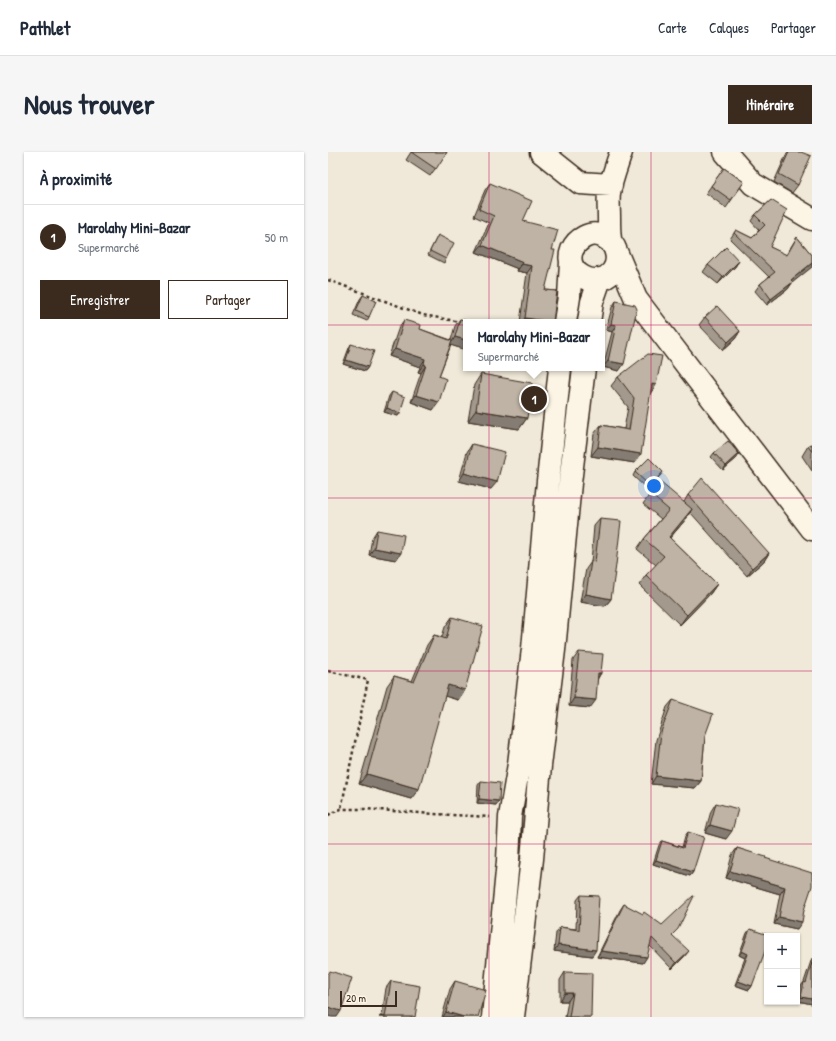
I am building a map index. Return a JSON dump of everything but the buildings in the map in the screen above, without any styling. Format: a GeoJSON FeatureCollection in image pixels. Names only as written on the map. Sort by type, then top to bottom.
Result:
{"type":"FeatureCollection","features":[{"type":"Feature","properties":{"kind":"street"},"geometry":{"type":"LineString","coordinates":[[542,152],[580,184],[610,189]]}},
{"type":"Feature","properties":{"kind":"street"},"geometry":{"type":"LineString","coordinates":[[565,319],[573,252],[610,189],[621,152]]}},
{"type":"Feature","properties":{"kind":"street"},"geometry":{"type":"LineString","coordinates":[[726,152],[753,184],[812,219]]}},
{"type":"Feature","properties":{"kind":"street"},"geometry":{"type":"LineString","coordinates":[[610,189],[612,245],[617,257],[616,265],[612,272],[603,278],[591,280],[582,277],[575,270],[573,252],[583,237],[592,234],[601,236],[612,245],[636,298],[812,529]]}},
{"type":"Feature","properties":{"kind":"street"},"geometry":{"type":"LineString","coordinates":[[603,278],[636,298]]}},
{"type":"Feature","properties":{"kind":"street"},"geometry":{"type":"LineString","coordinates":[[590,319],[592,302],[603,278]]}},
{"type":"Feature","properties":{"kind":"street"},"geometry":{"type":"LineString","coordinates":[[544,649],[548,481],[560,371]]}},
{"type":"Feature","properties":{"kind":"street"},"geometry":{"type":"LineString","coordinates":[[513,1017],[532,859],[529,765],[544,649],[570,483],[584,371]]}},
{"type":"Feature","properties":{"kind":"street"},"geometry":{"type":"LineString","coordinates":[[492,1017],[508,861],[510,817],[529,765]]}},
{"type":"Feature","properties":{"kind":"path"},"geometry":{"type":"LineString","coordinates":[[328,280],[423,315],[463,322]]}},
{"type":"Feature","properties":{"kind":"path"},"geometry":{"type":"LineString","coordinates":[[328,672],[368,680],[341,809]]}},
{"type":"Feature","properties":{"kind":"path"},"geometry":{"type":"LineString","coordinates":[[328,815],[341,809],[365,809],[510,817]]}},
{"type":"Feature","properties":{"kind":"place","name":"Marolahy Mini-Bazar"},"geometry":{"type":"Point","coordinates":[534,399]}}]}
